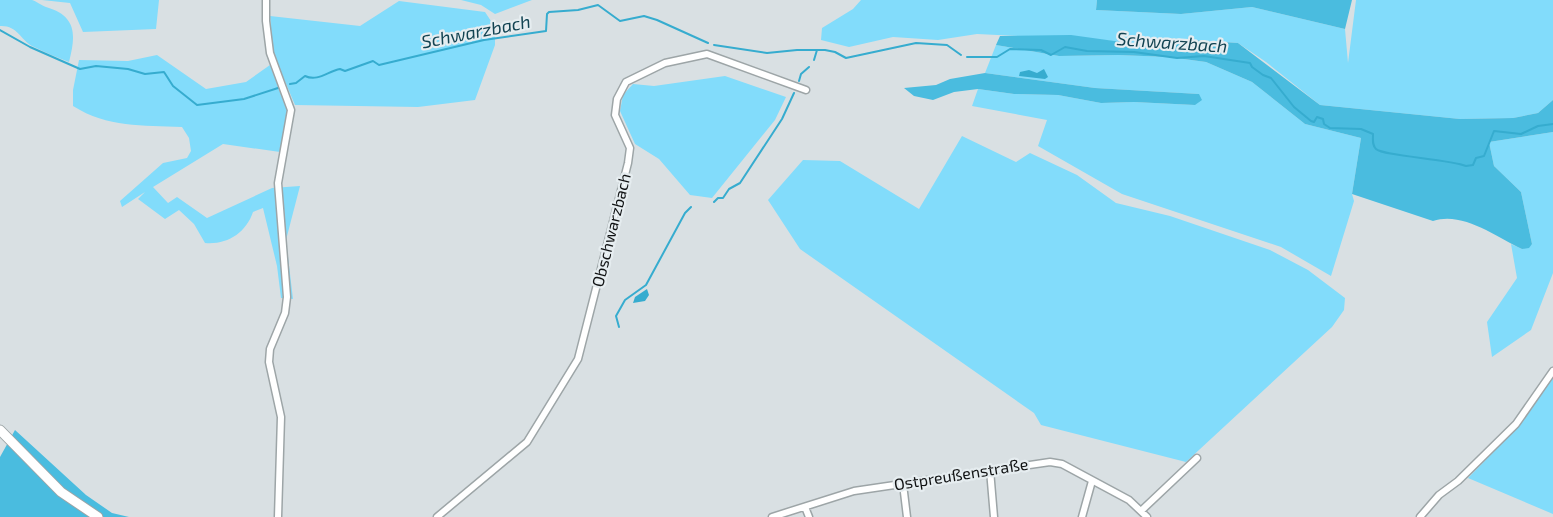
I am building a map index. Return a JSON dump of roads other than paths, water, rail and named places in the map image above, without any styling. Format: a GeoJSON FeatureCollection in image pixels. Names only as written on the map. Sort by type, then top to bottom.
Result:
{"type":"FeatureCollection","features":[{"type":"Feature","properties":{"kind":"main road"},"geometry":{"type":"LineString","coordinates":[[0,430],[61,492],[98,517]]}},
{"type":"Feature","properties":{"kind":"street"},"geometry":{"type":"LineString","coordinates":[[266,0],[266,29],[270,52],[292,110],[278,183],[287,297],[285,313],[270,349],[269,362],[281,417],[278,517]]}},
{"type":"Feature","properties":{"kind":"street","name":"Obschwarzbach"},"geometry":{"type":"LineString","coordinates":[[437,517],[527,442],[578,360],[628,164],[630,148],[615,115],[617,99],[626,82],[665,63],[707,54],[806,90]]}},
{"type":"Feature","properties":{"kind":"street"},"geometry":{"type":"LineString","coordinates":[[1420,517],[1439,495],[1458,481],[1516,424],[1553,371]]}},
{"type":"Feature","properties":{"kind":"street"},"geometry":{"type":"LineString","coordinates":[[1142,510],[1197,458]]}},
{"type":"Feature","properties":{"kind":"street","name":"Ostpreußenstraße"},"geometry":{"type":"LineString","coordinates":[[772,517],[854,491],[1050,462],[1062,464],[1129,500],[1142,510],[1147,517]]}},
{"type":"Feature","properties":{"kind":"street"},"geometry":{"type":"LineString","coordinates":[[990,470],[994,517]]}},
{"type":"Feature","properties":{"kind":"street"},"geometry":{"type":"LineString","coordinates":[[1082,517],[1092,480]]}},
{"type":"Feature","properties":{"kind":"street"},"geometry":{"type":"LineString","coordinates":[[903,484],[907,517]]}},
{"type":"Feature","properties":{"kind":"street"},"geometry":{"type":"LineString","coordinates":[[805,507],[809,517]]}},
{"type":"Feature","properties":{"kind":"waterway","name":"Schwarzbach"},"geometry":{"type":"LineString","coordinates":[[290,84],[296,83],[305,76],[310,78],[319,77],[336,70],[345,71],[373,61],[379,65],[484,40],[546,31],[547,14],[549,12],[578,10],[598,5],[620,21],[644,16],[708,43]]}},
{"type":"Feature","properties":{"kind":"waterway","name":"Schwarzbach"},"geometry":{"type":"LineString","coordinates":[[0,30],[30,47],[80,69],[96,66],[128,69],[145,74],[164,72],[173,86],[197,105],[244,99],[278,88]]}},
{"type":"Feature","properties":{"kind":"waterway","name":"Schwarzbach"},"geometry":{"type":"LineString","coordinates":[[714,45],[767,53],[825,50],[835,52],[846,58],[916,43],[947,45],[961,55]]}},
{"type":"Feature","properties":{"kind":"waterway","name":"Schwarzbach"},"geometry":{"type":"LineString","coordinates":[[967,57],[997,57],[1010,49],[1041,50],[1051,55],[1065,47],[1087,51],[1134,52],[1177,58],[1204,56],[1250,63],[1252,67],[1263,75],[1271,78],[1294,107],[1311,121],[1314,122],[1317,117],[1323,119],[1324,124],[1330,128],[1361,129],[1373,134],[1374,146],[1381,151],[1466,166],[1473,165],[1476,158],[1484,156],[1494,131],[1521,134],[1538,126],[1553,124]]}},
{"type":"Feature","properties":{"kind":"waterway"},"geometry":{"type":"LineString","coordinates":[[814,60],[817,50]]}},
{"type":"Feature","properties":{"kind":"waterway"},"geometry":{"type":"LineString","coordinates":[[799,81],[801,74],[809,67]]}},
{"type":"Feature","properties":{"kind":"waterway"},"geometry":{"type":"LineString","coordinates":[[714,202],[718,198],[723,198],[729,189],[740,183],[782,119],[794,93]]}},
{"type":"Feature","properties":{"kind":"waterway"},"geometry":{"type":"LineString","coordinates":[[619,327],[616,316],[625,300],[646,285],[685,213],[691,207]]}}]}
